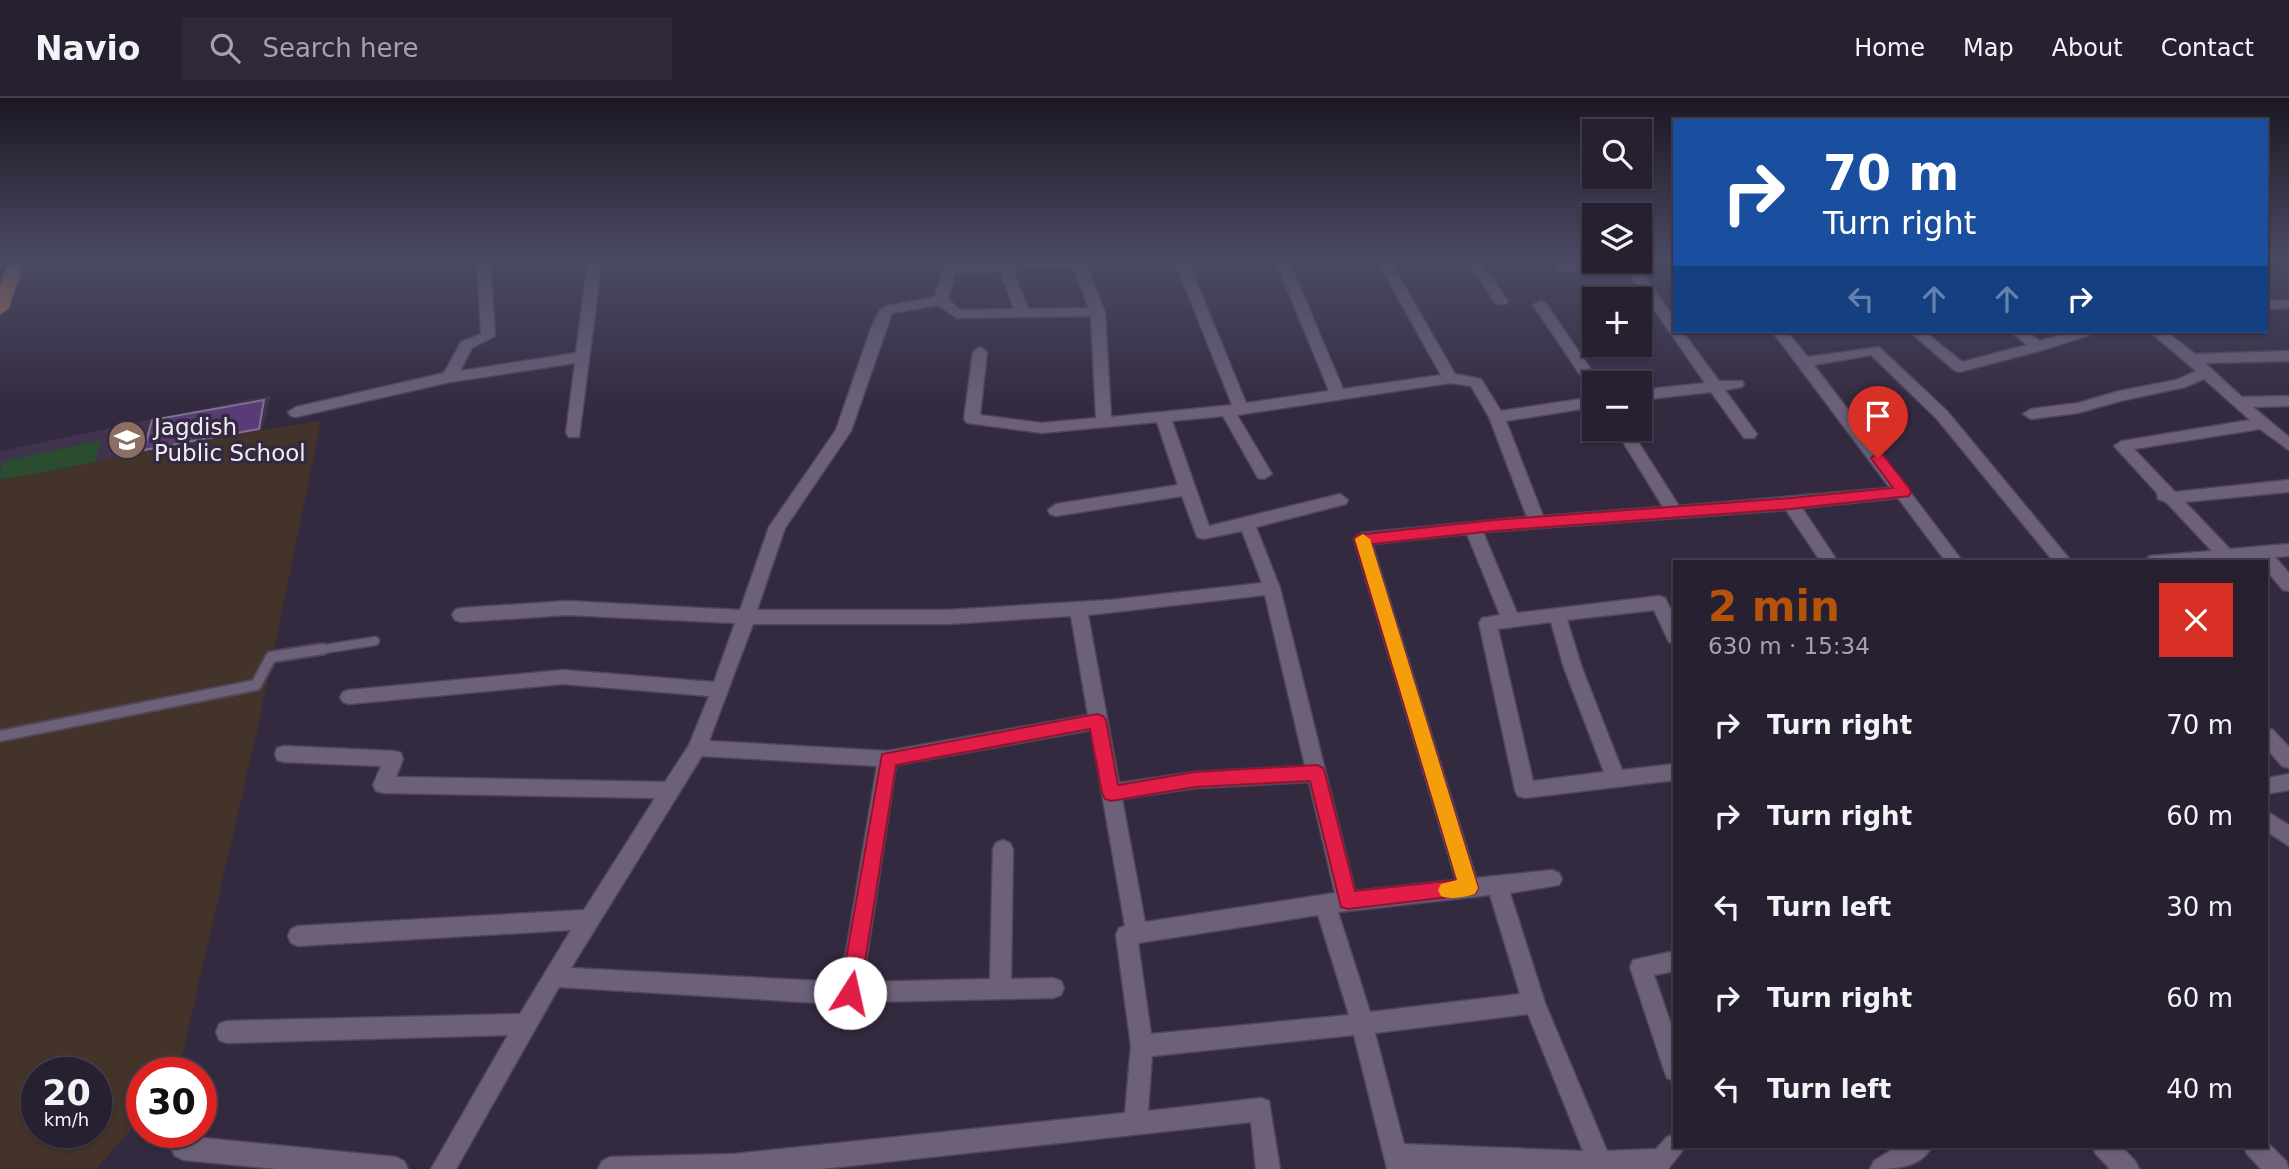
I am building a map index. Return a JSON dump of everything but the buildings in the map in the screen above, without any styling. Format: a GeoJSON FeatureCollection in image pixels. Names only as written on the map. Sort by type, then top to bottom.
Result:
{"type":"FeatureCollection","features":[{"type":"Feature","properties":{"kind":"street"},"geometry":{"type":"LineString","coordinates":[[450,377],[466,345],[488,336],[486,309]]}},
{"type":"Feature","properties":{"kind":"street"},"geometry":{"type":"LineString","coordinates":[[574,433],[589,309]]}},
{"type":"Feature","properties":{"kind":"street"},"geometry":{"type":"LineString","coordinates":[[443,1169],[553,977],[697,748],[721,690],[777,527],[843,431],[878,328],[887,310],[893,309]]}},
{"type":"Feature","properties":{"kind":"street"},"geometry":{"type":"LineString","coordinates":[[951,309],[957,314],[1098,312]]}},
{"type":"Feature","properties":{"kind":"street"},"geometry":{"type":"LineString","coordinates":[[1022,309],[1023,313]]}},
{"type":"Feature","properties":{"kind":"street"},"geometry":{"type":"LineString","coordinates":[[1097,309],[1104,422]]}},
{"type":"Feature","properties":{"kind":"street"},"geometry":{"type":"LineString","coordinates":[[1198,309],[1234,410],[1264,474]]}},
{"type":"Feature","properties":{"kind":"street"},"geometry":{"type":"LineString","coordinates":[[1302,309],[1338,395]]}},
{"type":"Feature","properties":{"kind":"street"},"geometry":{"type":"LineString","coordinates":[[1411,309],[1450,378]]}},
{"type":"Feature","properties":{"kind":"street"},"geometry":{"type":"LineString","coordinates":[[1543,309],[1585,371]]}},
{"type":"Feature","properties":{"kind":"street"},"geometry":{"type":"LineString","coordinates":[[1660,309],[1673,328]]}},
{"type":"Feature","properties":{"kind":"street"},"geometry":{"type":"LineString","coordinates":[[1676,333],[1749,435]]}},
{"type":"Feature","properties":{"kind":"street"},"geometry":{"type":"LineString","coordinates":[[1781,333],[1954,560]]}},
{"type":"Feature","properties":{"kind":"street"},"geometry":{"type":"LineString","coordinates":[[1918,333],[1959,367],[2038,347],[2079,333]]}},
{"type":"Feature","properties":{"kind":"street"},"geometry":{"type":"LineString","coordinates":[[2020,333],[2038,347]]}},
{"type":"Feature","properties":{"kind":"street"},"geometry":{"type":"LineString","coordinates":[[2158,333],[2192,359],[2289,445]]}},
{"type":"Feature","properties":{"kind":"street"},"geometry":{"type":"LineString","coordinates":[[1804,362],[1874,350],[1942,415],[2062,560]]}},
{"type":"Feature","properties":{"kind":"street"},"geometry":{"type":"LineString","coordinates":[[979,352],[972,419],[1042,428],[1234,410],[1450,378],[1476,382],[1497,417],[1537,522]]}},
{"type":"Feature","properties":{"kind":"street"},"geometry":{"type":"LineString","coordinates":[[2192,359],[2289,356]]}},
{"type":"Feature","properties":{"kind":"street"},"geometry":{"type":"LineString","coordinates":[[296,412],[450,377],[583,357]]}},
{"type":"Feature","properties":{"kind":"street"},"geometry":{"type":"LineString","coordinates":[[2031,414],[2078,408],[2119,396],[2180,384],[2206,372]]}},
{"type":"Feature","properties":{"kind":"street"},"geometry":{"type":"LineString","coordinates":[[1652,394],[1737,384]]}},
{"type":"Feature","properties":{"kind":"street"},"geometry":{"type":"LineString","coordinates":[[2238,402],[2289,401]]}},
{"type":"Feature","properties":{"kind":"street"},"geometry":{"type":"LineString","coordinates":[[1497,417],[1582,404]]}},
{"type":"Feature","properties":{"kind":"street"},"geometry":{"type":"LineString","coordinates":[[1163,417],[1203,533],[1340,500]]}},
{"type":"Feature","properties":{"kind":"street"},"geometry":{"type":"LineString","coordinates":[[2225,555],[2122,446],[2263,423]]}},
{"type":"Feature","properties":{"kind":"street"},"geometry":{"type":"LineString","coordinates":[[1630,441],[1674,511]]}},
{"type":"Feature","properties":{"kind":"street"},"geometry":{"type":"LineString","coordinates":[[2149,487],[2171,498],[2289,486]]}},
{"type":"Feature","properties":{"kind":"street"},"geometry":{"type":"LineString","coordinates":[[1056,510],[1188,489]]}},
{"type":"Feature","properties":{"kind":"street"},"geometry":{"type":"LineString","coordinates":[[1469,888],[1362,539],[1473,527],[1790,504],[1904,492]]}},
{"type":"Feature","properties":{"kind":"street"},"geometry":{"type":"LineString","coordinates":[[1790,504],[1829,560]]}},
{"type":"Feature","properties":{"kind":"street"},"geometry":{"type":"LineString","coordinates":[[1247,524],[1272,588],[1348,901]]}},
{"type":"Feature","properties":{"kind":"street"},"geometry":{"type":"LineString","coordinates":[[1473,527],[1511,620]]}},
{"type":"Feature","properties":{"kind":"street"},"geometry":{"type":"LineString","coordinates":[[2171,560],[2289,550]]}},
{"type":"Feature","properties":{"kind":"street"},"geometry":{"type":"LineString","coordinates":[[2261,552],[2268,560]]}},
{"type":"Feature","properties":{"kind":"street"},"geometry":{"type":"LineString","coordinates":[[2268,560],[2289,585]]}},
{"type":"Feature","properties":{"kind":"street"},"geometry":{"type":"LineString","coordinates":[[461,615],[567,608],[744,617],[948,617],[1078,609],[1272,588]]}},
{"type":"Feature","properties":{"kind":"street"},"geometry":{"type":"LineString","coordinates":[[1673,628],[1667,602],[1488,623],[1525,790],[1673,772]]}},
{"type":"Feature","properties":{"kind":"street"},"geometry":{"type":"LineString","coordinates":[[1078,609],[1137,933],[1348,901],[1552,879]]}},
{"type":"Feature","properties":{"kind":"street"},"geometry":{"type":"LineString","coordinates":[[1557,615],[1573,668],[1616,779]]}},
{"type":"Feature","properties":{"kind":"street"},"geometry":{"type":"LineString","coordinates":[[349,697],[562,677],[721,690]]}},
{"type":"Feature","properties":{"kind":"street"},"geometry":{"type":"LineString","coordinates":[[697,748],[888,759],[1097,720]]}},
{"type":"Feature","properties":{"kind":"street"},"geometry":{"type":"LineString","coordinates":[[2268,737],[2289,760]]}},
{"type":"Feature","properties":{"kind":"street"},"geometry":{"type":"LineString","coordinates":[[284,754],[394,759],[383,785],[670,790]]}},
{"type":"Feature","properties":{"kind":"street"},"geometry":{"type":"LineString","coordinates":[[850,993],[888,759]]}},
{"type":"Feature","properties":{"kind":"street"},"geometry":{"type":"LineString","coordinates":[[1111,793],[1195,780],[1317,773]]}},
{"type":"Feature","properties":{"kind":"street"},"geometry":{"type":"LineString","coordinates":[[2268,786],[2289,782]]}},
{"type":"Feature","properties":{"kind":"street"},"geometry":{"type":"LineString","coordinates":[[2268,821],[2289,837]]}},
{"type":"Feature","properties":{"kind":"street"},"geometry":{"type":"LineString","coordinates":[[1000,989],[1003,849]]}},
{"type":"Feature","properties":{"kind":"street"},"geometry":{"type":"LineString","coordinates":[[1497,885],[1534,1003],[1600,1163]]}},
{"type":"Feature","properties":{"kind":"street"},"geometry":{"type":"LineString","coordinates":[[1325,904],[1362,1024],[1397,1162],[1600,1163],[1662,1160],[1673,1147]]}},
{"type":"Feature","properties":{"kind":"street"},"geometry":{"type":"LineString","coordinates":[[298,936],[590,919]]}},
{"type":"Feature","properties":{"kind":"street"},"geometry":{"type":"LineString","coordinates":[[1126,935],[1142,1046],[1136,1124]]}},
{"type":"Feature","properties":{"kind":"street"},"geometry":{"type":"LineString","coordinates":[[1673,961],[1641,967],[1673,1064]]}},
{"type":"Feature","properties":{"kind":"street"},"geometry":{"type":"LineString","coordinates":[[553,977],[850,993],[1053,988]]}},
{"type":"Feature","properties":{"kind":"street"},"geometry":{"type":"LineString","coordinates":[[1142,1046],[1362,1024],[1534,1003]]}},
{"type":"Feature","properties":{"kind":"street"},"geometry":{"type":"LineString","coordinates":[[227,1031],[525,1024]]}},
{"type":"Feature","properties":{"kind":"street"},"geometry":{"type":"LineString","coordinates":[[610,1169],[734,1166],[1261,1109],[1268,1169]]}},
{"type":"Feature","properties":{"kind":"street"},"geometry":{"type":"LineString","coordinates":[[183,1148],[396,1169]]}},
{"type":"Feature","properties":{"kind":"street"},"geometry":{"type":"LineString","coordinates":[[1882,1169],[1917,1148]]}},
{"type":"Feature","properties":{"kind":"street"},"geometry":{"type":"LineString","coordinates":[[2106,1148],[2127,1169]]}},
{"type":"Feature","properties":{"kind":"street"},"geometry":{"type":"LineString","coordinates":[[2257,1148],[2275,1168]]}},
{"type":"Feature","properties":{"kind":"lane"},"geometry":{"type":"LineString","coordinates":[[0,736],[256,685],[271,657],[375,641]]}},
{"type":"Feature","properties":{"kind":"shaded area","name":"Jagdish Public School"},"geometry":{"type":"Polygon","coordinates":[[[271,395],[262,430],[0,480],[0,451],[271,395]]]}},
{"type":"Feature","properties":{"kind":"shaded area"},"geometry":{"type":"Polygon","coordinates":[[[321,421],[259,722],[182,1057],[126,1057],[126,1135],[96,1169],[0,1169],[0,480],[321,421]]]}},
{"type":"Feature","properties":{"kind":"green space"},"geometry":{"type":"Polygon","coordinates":[[[101,440],[95,462],[0,480],[2,462],[101,440]]]}},
{"type":"Feature","properties":{"kind":"slow traffic"},"geometry":{"type":"LineString","coordinates":[[1363,539],[1469,888],[1447,890]]}},
{"type":"Feature","properties":{"kind":"place","name":"Jagdish Public School"},"geometry":{"type":"Point","coordinates":[127,440]}},
{"type":"Feature","properties":{"kind":"route"},"geometry":{"type":"LineString","coordinates":[[850,993],[888,759],[1097,720],[1111,793],[1195,780],[1317,773],[1348,901],[1469,888],[1362,539],[1604,516],[1790,504],[1904,492],[1878,458]]}}]}
